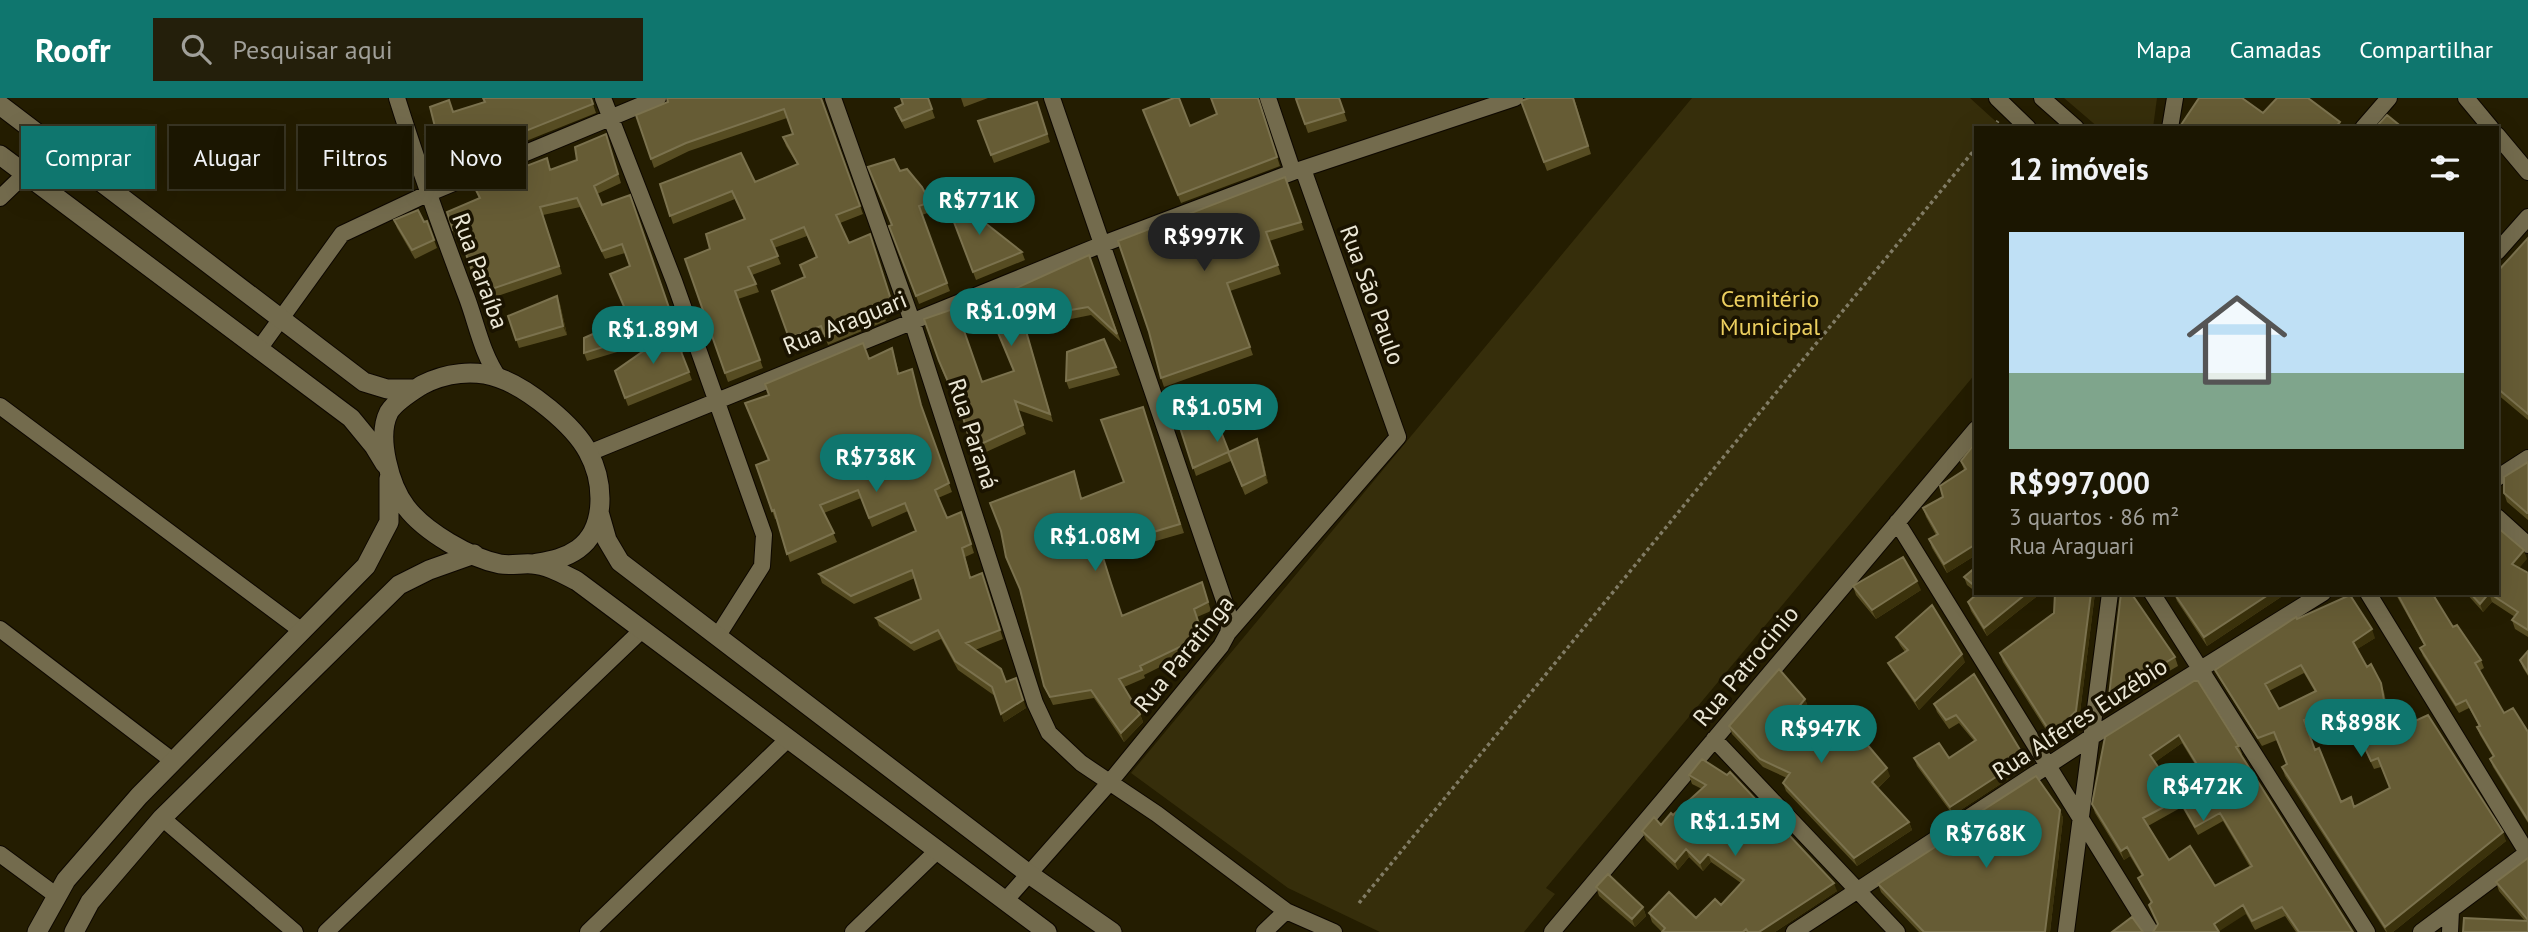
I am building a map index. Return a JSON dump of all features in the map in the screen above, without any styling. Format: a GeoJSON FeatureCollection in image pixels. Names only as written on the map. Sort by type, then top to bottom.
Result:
{"type":"FeatureCollection","features":[{"type":"Feature","properties":{"kind":"street","name":"Rua Paraíba"},"geometry":{"type":"LineString","coordinates":[[397,98],[427,194],[488,362],[499,378]]}},
{"type":"Feature","properties":{"kind":"street"},"geometry":{"type":"LineString","coordinates":[[603,98],[674,281],[764,535],[762,566],[717,637]]}},
{"type":"Feature","properties":{"kind":"street"},"geometry":{"type":"LineString","coordinates":[[259,349],[342,234],[427,194],[658,98]]}},
{"type":"Feature","properties":{"kind":"street","name":"Rua Paraná"},"geometry":{"type":"LineString","coordinates":[[833,98],[912,321],[1042,721],[1049,733],[1063,747],[1286,911],[1334,932]]}},
{"type":"Feature","properties":{"kind":"street"},"geometry":{"type":"LineString","coordinates":[[1052,98],[1228,612],[1228,633]]}},
{"type":"Feature","properties":{"kind":"street","name":"Rua São Paulo"},"geometry":{"type":"LineString","coordinates":[[1268,98],[1298,170],[1398,437]]}},
{"type":"Feature","properties":{"kind":"street","name":"Rua Araguari"},"geometry":{"type":"LineString","coordinates":[[589,453],[1103,244],[1298,170],[1515,98]]}},
{"type":"Feature","properties":{"kind":"street"},"geometry":{"type":"LineString","coordinates":[[2042,98],[2074,126]]}},
{"type":"Feature","properties":{"kind":"street"},"geometry":{"type":"LineString","coordinates":[[2170,126],[2175,98]]}},
{"type":"Feature","properties":{"kind":"street"},"geometry":{"type":"LineString","coordinates":[[2365,126],[2389,98]]}},
{"type":"Feature","properties":{"kind":"street"},"geometry":{"type":"LineString","coordinates":[[2466,98],[2489,126]]}},
{"type":"Feature","properties":{"kind":"street"},"geometry":{"type":"LineString","coordinates":[[2006,101],[2026,126]]}},
{"type":"Feature","properties":{"kind":"street"},"geometry":{"type":"LineString","coordinates":[[0,105],[28,126]]}},
{"type":"Feature","properties":{"kind":"street"},"geometry":{"type":"LineString","coordinates":[[2499,137],[2528,172]]}},
{"type":"Feature","properties":{"kind":"street"},"geometry":{"type":"LineString","coordinates":[[0,155],[21,171]]}},
{"type":"Feature","properties":{"kind":"street"},"geometry":{"type":"LineString","coordinates":[[0,198],[21,178]]}},
{"type":"Feature","properties":{"kind":"street"},"geometry":{"type":"LineString","coordinates":[[37,932],[66,880],[98,844],[173,761],[366,566],[389,522],[389,474],[384,423],[391,409],[415,389],[436,378],[463,373],[499,378],[536,399],[571,429],[589,453],[601,492],[599,512],[591,536],[579,548],[552,561],[519,566],[500,564],[447,542],[406,508],[389,474],[374,446],[351,418],[45,189]]}},
{"type":"Feature","properties":{"kind":"street"},"geometry":{"type":"LineString","coordinates":[[110,189],[364,382],[387,389],[415,389]]}},
{"type":"Feature","properties":{"kind":"street"},"geometry":{"type":"LineString","coordinates":[[2499,250],[2528,217]]}},
{"type":"Feature","properties":{"kind":"street"},"geometry":{"type":"LineString","coordinates":[[0,406],[302,631]]}},
{"type":"Feature","properties":{"kind":"street","name":"Rua Patrocinio"},"geometry":{"type":"LineString","coordinates":[[1552,932],[1974,431]]}},
{"type":"Feature","properties":{"kind":"street","name":"Rua Paratinga"},"geometry":{"type":"LineString","coordinates":[[1006,901],[1110,782],[1221,646],[1228,633],[1398,437]]}},
{"type":"Feature","properties":{"kind":"street"},"geometry":{"type":"LineString","coordinates":[[2499,477],[2528,458]]}},
{"type":"Feature","properties":{"kind":"street"},"geometry":{"type":"LineString","coordinates":[[599,512],[607,540],[620,562],[1029,874],[1112,932]]}},
{"type":"Feature","properties":{"kind":"street"},"geometry":{"type":"LineString","coordinates":[[2499,519],[2528,545]]}},
{"type":"Feature","properties":{"kind":"street"},"geometry":{"type":"LineString","coordinates":[[1897,522],[2151,932]]}},
{"type":"Feature","properties":{"kind":"street"},"geometry":{"type":"LineString","coordinates":[[74,932],[90,902],[162,818],[399,585],[429,570],[474,554]]}},
{"type":"Feature","properties":{"kind":"street"},"geometry":{"type":"LineString","coordinates":[[533,564],[555,570],[576,581],[1047,932]]}},
{"type":"Feature","properties":{"kind":"street"},"geometry":{"type":"LineString","coordinates":[[2066,932],[2110,595]]}},
{"type":"Feature","properties":{"kind":"street"},"geometry":{"type":"LineString","coordinates":[[2153,595],[2367,932]]}},
{"type":"Feature","properties":{"kind":"street","name":"Rua Alferes Euzébio"},"geometry":{"type":"LineString","coordinates":[[1794,932],[2093,736],[2320,595]]}},
{"type":"Feature","properties":{"kind":"street"},"geometry":{"type":"LineString","coordinates":[[2369,595],[2528,853],[2421,932]]}},
{"type":"Feature","properties":{"kind":"street"},"geometry":{"type":"LineString","coordinates":[[0,629],[173,761]]}},
{"type":"Feature","properties":{"kind":"street"},"geometry":{"type":"LineString","coordinates":[[326,932],[642,630]]}},
{"type":"Feature","properties":{"kind":"street"},"geometry":{"type":"LineString","coordinates":[[219,715],[237,718],[243,730],[242,740]]}},
{"type":"Feature","properties":{"kind":"street"},"geometry":{"type":"LineString","coordinates":[[588,932],[788,739]]}},
{"type":"Feature","properties":{"kind":"street"},"geometry":{"type":"LineString","coordinates":[[1714,739],[1897,932]]}},
{"type":"Feature","properties":{"kind":"street"},"geometry":{"type":"LineString","coordinates":[[162,818],[295,932]]}},
{"type":"Feature","properties":{"kind":"street"},"geometry":{"type":"LineString","coordinates":[[98,844],[102,856],[111,863],[125,861]]}},
{"type":"Feature","properties":{"kind":"street"},"geometry":{"type":"LineString","coordinates":[[853,932],[938,850]]}},
{"type":"Feature","properties":{"kind":"street"},"geometry":{"type":"LineString","coordinates":[[0,854],[57,896]]}},
{"type":"Feature","properties":{"kind":"street"},"geometry":{"type":"LineString","coordinates":[[1264,932],[1286,911]]}},
{"type":"Feature","properties":{"kind":"street"},"geometry":{"type":"LineString","coordinates":[[2450,932],[2451,911]]}},
{"type":"Feature","properties":{"kind":"path"},"geometry":{"type":"LineString","coordinates":[[1359,903],[1974,150]]}},
{"type":"Feature","properties":{"kind":"green space","name":"Cemitério Municipal"},"geometry":{"type":"Polygon","coordinates":[[[1692,98],[1970,98],[2001,126],[1974,126],[1974,375],[1546,888],[1555,894],[1524,932],[1380,932],[1288,888],[1131,773],[1692,98]]]}},
{"type":"Feature","properties":{"kind":"green space"},"geometry":{"type":"Polygon","coordinates":[[[2064,98],[2157,98],[2153,126],[2097,126],[2064,98]]]}},
{"type":"Feature","properties":{"kind":"building"},"geometry":{"type":"Polygon","coordinates":[[[483,98],[591,98],[593,104],[526,131],[526,126],[435,126],[430,107],[449,100],[453,112],[485,102],[483,98]]]}},
{"type":"Feature","properties":{"kind":"building"},"geometry":{"type":"Polygon","coordinates":[[[667,98],[821,98],[860,206],[836,215],[849,243],[870,234],[893,306],[825,336],[821,326],[789,338],[772,291],[805,277],[800,265],[817,257],[804,227],[771,240],[778,256],[748,267],[756,284],[735,291],[760,360],[725,373],[685,259],[710,249],[706,234],[745,219],[732,191],[670,216],[660,184],[741,153],[755,182],[798,164],[783,137],[793,134],[784,109],[686,143],[651,159],[636,115],[668,102],[667,98]]]}},
{"type":"Feature","properties":{"kind":"building"},"geometry":{"type":"Polygon","coordinates":[[[901,98],[928,98],[932,109],[902,121],[895,108],[903,104],[901,98]]]}},
{"type":"Feature","properties":{"kind":"building"},"geometry":{"type":"Polygon","coordinates":[[[1179,98],[1190,126],[1217,114],[1211,98],[1258,98],[1277,157],[1178,195],[1143,110],[1179,98]]]}},
{"type":"Feature","properties":{"kind":"building"},"geometry":{"type":"Polygon","coordinates":[[[1339,98],[1344,112],[1305,124],[1296,99],[1339,98]]]}},
{"type":"Feature","properties":{"kind":"building"},"geometry":{"type":"Polygon","coordinates":[[[1529,98],[1573,98],[1588,146],[1544,162],[1521,101],[1529,98]]]}},
{"type":"Feature","properties":{"kind":"building"},"geometry":{"type":"Polygon","coordinates":[[[2199,98],[2242,98],[2263,113],[2277,98],[2308,98],[2340,122],[2337,126],[2180,126],[2199,98]]]}},
{"type":"Feature","properties":{"kind":"building"},"geometry":{"type":"Polygon","coordinates":[[[1037,102],[1047,134],[991,155],[978,121],[1037,102]]]}},
{"type":"Feature","properties":{"kind":"building"},"geometry":{"type":"Polygon","coordinates":[[[2387,115],[2401,126],[2377,126],[2387,115]]]}},
{"type":"Feature","properties":{"kind":"building"},"geometry":{"type":"Polygon","coordinates":[[[606,134],[618,174],[594,186],[602,205],[630,195],[675,325],[584,353],[584,338],[629,318],[610,274],[630,266],[622,244],[602,251],[577,198],[540,207],[559,266],[480,293],[457,229],[453,230],[447,212],[480,198],[476,189],[526,189],[526,166],[547,158],[550,170],[577,160],[575,147],[606,134]]]}},
{"type":"Feature","properties":{"kind":"building"},"geometry":{"type":"Polygon","coordinates":[[[894,159],[900,171],[907,169],[930,202],[919,206],[947,283],[916,296],[889,226],[892,225],[868,167],[894,159]]]}},
{"type":"Feature","properties":{"kind":"building"},"geometry":{"type":"Polygon","coordinates":[[[1285,177],[1301,222],[1266,232],[1278,265],[1227,283],[1250,347],[1161,378],[1149,332],[1118,241],[1285,177]]]}},
{"type":"Feature","properties":{"kind":"building"},"geometry":{"type":"Polygon","coordinates":[[[941,188],[984,222],[1022,252],[973,272],[941,188]]]}},
{"type":"Feature","properties":{"kind":"building"},"geometry":{"type":"Polygon","coordinates":[[[418,210],[424,222],[427,221],[434,240],[412,250],[394,220],[418,210]]]}},
{"type":"Feature","properties":{"kind":"building"},"geometry":{"type":"Polygon","coordinates":[[[2528,238],[2528,414],[2499,390],[2499,270],[2528,238]]]}},
{"type":"Feature","properties":{"kind":"building"},"geometry":{"type":"Polygon","coordinates":[[[1089,255],[1117,334],[1088,307],[1053,313],[1024,324],[1050,414],[1015,401],[1023,425],[972,448],[962,414],[924,319],[956,308],[982,382],[1014,371],[984,299],[1014,289],[1089,255]]]}},
{"type":"Feature","properties":{"kind":"building"},"geometry":{"type":"Polygon","coordinates":[[[557,296],[563,326],[516,340],[508,316],[557,296]]]}},
{"type":"Feature","properties":{"kind":"building"},"geometry":{"type":"Polygon","coordinates":[[[675,329],[689,372],[625,398],[615,371],[675,329]]]}},
{"type":"Feature","properties":{"kind":"building"},"geometry":{"type":"Polygon","coordinates":[[[1104,339],[1116,367],[1066,381],[1067,352],[1104,339]]]}},
{"type":"Feature","properties":{"kind":"building"},"geometry":{"type":"Polygon","coordinates":[[[863,343],[869,359],[892,348],[898,374],[912,369],[921,405],[949,483],[935,490],[947,518],[961,512],[971,544],[962,548],[970,578],[982,573],[1000,630],[966,643],[1001,669],[1006,682],[1016,678],[1023,700],[1001,714],[992,687],[955,661],[938,630],[911,643],[876,618],[921,599],[912,570],[851,596],[819,574],[916,531],[905,503],[869,518],[858,490],[820,505],[834,533],[787,554],[774,510],[772,511],[756,465],[769,460],[745,403],[769,395],[765,384],[863,343]]]}},
{"type":"Feature","properties":{"kind":"building"},"geometry":{"type":"Polygon","coordinates":[[[1209,401],[1229,452],[1257,439],[1265,475],[1242,486],[1228,452],[1193,468],[1176,415],[1209,401]]]}},
{"type":"Feature","properties":{"kind":"building"},"geometry":{"type":"Polygon","coordinates":[[[1143,407],[1180,524],[1100,548],[1122,616],[1202,582],[1208,602],[1194,609],[1203,636],[1140,666],[1142,670],[1119,679],[1140,714],[1121,733],[1091,690],[1050,697],[1044,686],[1020,589],[1006,557],[1001,531],[990,503],[1074,471],[1081,499],[1124,482],[1101,420],[1143,407]]]}},
{"type":"Feature","properties":{"kind":"building"},"geometry":{"type":"Polygon","coordinates":[[[1974,445],[1974,545],[1944,564],[1929,539],[1938,534],[1923,508],[1943,497],[1940,486],[1966,469],[1961,461],[1974,445]]]}},
{"type":"Feature","properties":{"kind":"building"},"geometry":{"type":"Polygon","coordinates":[[[2528,462],[2527,513],[2504,493],[2504,477],[2528,462]]]}},
{"type":"Feature","properties":{"kind":"building"},"geometry":{"type":"Polygon","coordinates":[[[2499,529],[2524,550],[2512,564],[2528,573],[2528,630],[2512,620],[2518,612],[2492,595],[2499,595],[2499,529]]]}},
{"type":"Feature","properties":{"kind":"building"},"geometry":{"type":"Polygon","coordinates":[[[1903,557],[1917,581],[1872,610],[1853,586],[1903,557]]]}},
{"type":"Feature","properties":{"kind":"building"},"geometry":{"type":"Polygon","coordinates":[[[1974,569],[1974,585],[1964,577],[1974,569]]]}},
{"type":"Feature","properties":{"kind":"building"},"geometry":{"type":"Polygon","coordinates":[[[1976,595],[2025,595],[1984,628],[1968,602],[1976,595]]]}},
{"type":"Feature","properties":{"kind":"building"},"geometry":{"type":"Polygon","coordinates":[[[2055,595],[2091,595],[2076,711],[2052,735],[2000,653],[2054,613],[2055,595]]]}},
{"type":"Feature","properties":{"kind":"building"},"geometry":{"type":"Polygon","coordinates":[[[2121,595],[2132,595],[2175,657],[2109,696],[2121,595]]]}},
{"type":"Feature","properties":{"kind":"building"},"geometry":{"type":"Polygon","coordinates":[[[2175,595],[2268,595],[2204,637],[2175,595]]]}},
{"type":"Feature","properties":{"kind":"building"},"geometry":{"type":"Polygon","coordinates":[[[2350,595],[2372,629],[2353,642],[2367,667],[2371,664],[2381,683],[2387,717],[2404,707],[2413,722],[2428,715],[2503,832],[2385,927],[2282,767],[2287,764],[2274,732],[2258,738],[2215,670],[2296,617],[2297,619],[2350,595]],[[2301,665],[2265,684],[2279,709],[2316,691],[2301,665]],[[2353,700],[2304,720],[2315,750],[2319,748],[2341,802],[2351,797],[2354,807],[2390,788],[2378,758],[2371,761],[2363,744],[2376,738],[2353,700]]]}},
{"type":"Feature","properties":{"kind":"building"},"geometry":{"type":"Polygon","coordinates":[[[2398,595],[2433,595],[2453,627],[2457,625],[2481,660],[2475,663],[2504,713],[2513,708],[2528,732],[2528,820],[2490,759],[2494,756],[2477,727],[2480,726],[2466,700],[2456,705],[2420,648],[2425,645],[2398,595]]]}},
{"type":"Feature","properties":{"kind":"building"},"geometry":{"type":"Polygon","coordinates":[[[2472,595],[2487,595],[2480,604],[2472,595]]]}},
{"type":"Feature","properties":{"kind":"building"},"geometry":{"type":"Polygon","coordinates":[[[1932,605],[1962,654],[1915,701],[1888,663],[1908,650],[1896,637],[1932,605]]]}},
{"type":"Feature","properties":{"kind":"building"},"geometry":{"type":"Polygon","coordinates":[[[2528,651],[2528,673],[2520,660],[2528,651]]]}},
{"type":"Feature","properties":{"kind":"building"},"geometry":{"type":"Polygon","coordinates":[[[1779,669],[1805,699],[1796,710],[1822,727],[1838,711],[1860,736],[1887,768],[1872,782],[1909,822],[1854,858],[1783,783],[1790,773],[1760,759],[1729,726],[1779,669]]]}},
{"type":"Feature","properties":{"kind":"building"},"geometry":{"type":"Polygon","coordinates":[[[1974,674],[2025,758],[1950,807],[1914,758],[1939,743],[1949,758],[1976,740],[1956,715],[1946,720],[1934,704],[1974,674]]]}},
{"type":"Feature","properties":{"kind":"building"},"geometry":{"type":"Polygon","coordinates":[[[2198,681],[2239,746],[2236,747],[2353,932],[2299,932],[2282,907],[2252,921],[2243,905],[2214,924],[2219,932],[2153,932],[2158,924],[2149,905],[2152,902],[2138,878],[2143,875],[2127,847],[2121,851],[2092,804],[2105,737],[2198,681]],[[2179,735],[2150,755],[2169,783],[2198,766],[2179,735]],[[2179,799],[2143,818],[2169,860],[2190,846],[2215,886],[2252,866],[2220,813],[2195,827],[2179,799]]]}},
{"type":"Feature","properties":{"kind":"building"},"geometry":{"type":"Polygon","coordinates":[[[1702,759],[1727,775],[1730,772],[1834,883],[1759,932],[1748,932],[1746,929],[1743,932],[1662,932],[1665,928],[1649,913],[1669,892],[1696,918],[1715,899],[1721,905],[1744,880],[1708,854],[1700,863],[1686,849],[1675,862],[1642,831],[1654,817],[1661,825],[1671,813],[1673,815],[1706,785],[1689,775],[1702,759]]]}},
{"type":"Feature","properties":{"kind":"building"},"geometry":{"type":"Polygon","coordinates":[[[2036,776],[2060,810],[2045,932],[1924,932],[1878,884],[1966,827],[1963,823],[2036,776]]]}},
{"type":"Feature","properties":{"kind":"building"},"geometry":{"type":"Polygon","coordinates":[[[2528,858],[2528,920],[2496,882],[2528,858]]]}},
{"type":"Feature","properties":{"kind":"building"},"geometry":{"type":"Polygon","coordinates":[[[1608,874],[1643,907],[1632,919],[1596,887],[1608,874]]]}},
{"type":"Feature","properties":{"kind":"building"},"geometry":{"type":"Polygon","coordinates":[[[2132,917],[2143,932],[2112,932],[2132,917]]]}},
{"type":"Feature","properties":{"kind":"building"},"geometry":{"type":"Polygon","coordinates":[[[2464,918],[2528,921],[2528,932],[2463,932],[2464,918]]]}}]}
